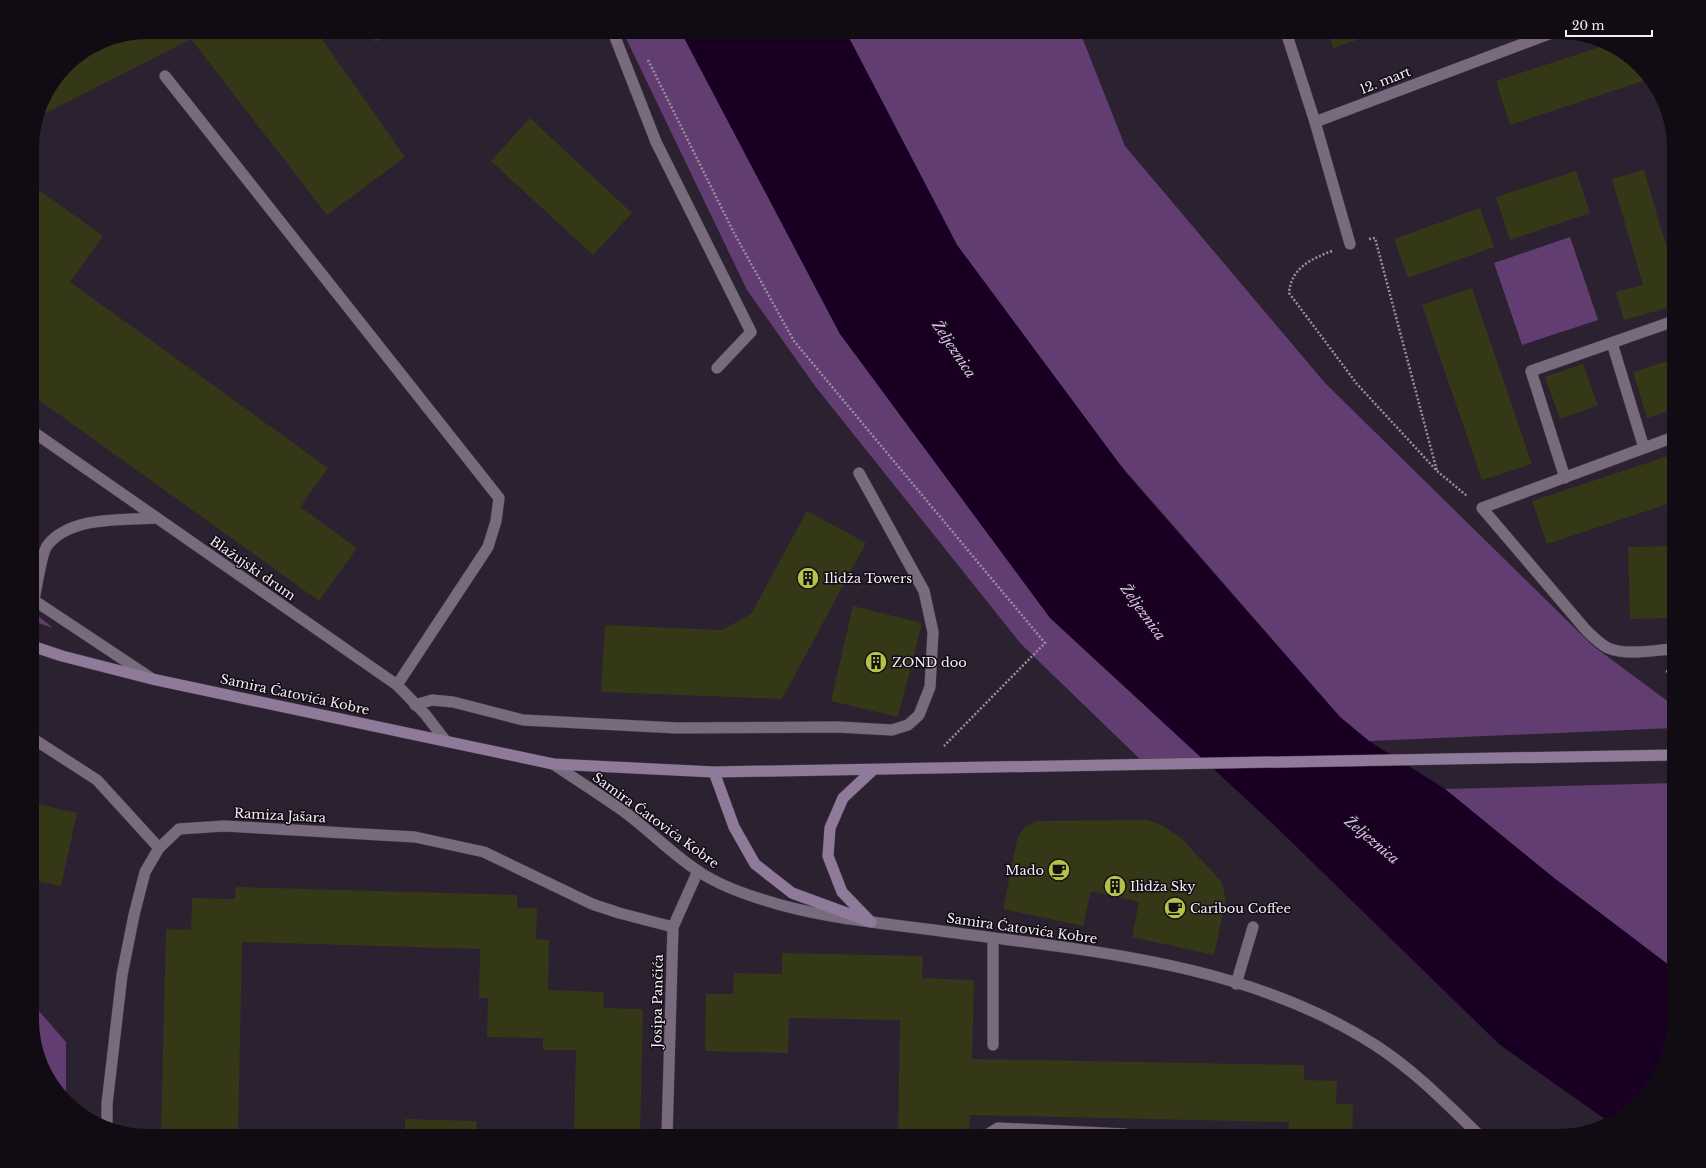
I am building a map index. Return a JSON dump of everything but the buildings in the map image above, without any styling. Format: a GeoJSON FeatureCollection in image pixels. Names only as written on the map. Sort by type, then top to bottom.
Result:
{"type":"FeatureCollection","features":[{"type":"Feature","properties":{"kind":"main road","name":"Samira Ćatovića Kobre"},"geometry":{"type":"LineString","coordinates":[[39,648],[62,656],[152,679],[554,764],[714,772],[921,770],[1667,755]]}},
{"type":"Feature","properties":{"kind":"main road"},"geometry":{"type":"LineString","coordinates":[[871,922],[842,892],[828,856],[830,828],[843,798],[873,770]]}},
{"type":"Feature","properties":{"kind":"main road"},"geometry":{"type":"LineString","coordinates":[[714,772],[734,828],[755,864],[792,893],[871,922]]}},
{"type":"Feature","properties":{"kind":"street"},"geometry":{"type":"LineString","coordinates":[[616,39],[656,142],[751,332],[717,368]]}},
{"type":"Feature","properties":{"kind":"street"},"geometry":{"type":"LineString","coordinates":[[1288,39],[1315,122],[1350,244]]}},
{"type":"Feature","properties":{"kind":"street","name":"12. mart"},"geometry":{"type":"LineString","coordinates":[[1315,122],[1535,39]]}},
{"type":"Feature","properties":{"kind":"street"},"geometry":{"type":"LineString","coordinates":[[165,76],[498,498],[496,521],[488,547],[397,685]]}},
{"type":"Feature","properties":{"kind":"street"},"geometry":{"type":"LineString","coordinates":[[1565,478],[1531,371],[1667,323]]}},
{"type":"Feature","properties":{"kind":"street"},"geometry":{"type":"LineString","coordinates":[[1612,343],[1644,448]]}},
{"type":"Feature","properties":{"kind":"street","name":"Blažujski drum"},"geometry":{"type":"LineString","coordinates":[[39,436],[397,685],[445,740]]}},
{"type":"Feature","properties":{"kind":"street"},"geometry":{"type":"LineString","coordinates":[[1667,440],[1482,508],[1596,640],[1608,648],[1625,651],[1667,649]]}},
{"type":"Feature","properties":{"kind":"street"},"geometry":{"type":"LineString","coordinates":[[415,704],[432,700],[453,702],[523,720],[670,727],[838,727],[892,730],[908,725],[918,715],[930,687],[933,632],[924,591],[859,473]]}},
{"type":"Feature","properties":{"kind":"street"},"geometry":{"type":"LineString","coordinates":[[39,575],[46,547],[64,531],[92,522],[157,518]]}},
{"type":"Feature","properties":{"kind":"street"},"geometry":{"type":"LineString","coordinates":[[39,603],[152,679]]}},
{"type":"Feature","properties":{"kind":"street"},"geometry":{"type":"LineString","coordinates":[[39,743],[97,780],[159,848]]}},
{"type":"Feature","properties":{"kind":"street","name":"Samira Ćatovića Kobre"},"geometry":{"type":"LineString","coordinates":[[554,764],[626,814],[698,871],[732,889],[765,901],[814,912],[871,922],[1092,950],[1176,966],[1236,984],[1318,1013],[1375,1045],[1419,1077],[1473,1129]]}},
{"type":"Feature","properties":{"kind":"street","name":"Ramiza Jašara"},"geometry":{"type":"LineString","coordinates":[[107,1121],[107,1104],[123,968],[134,915],[145,872],[159,848],[179,829],[224,826],[415,837],[484,852],[592,904],[619,913],[673,927]]}},
{"type":"Feature","properties":{"kind":"street","name":"Josipa Pančića"},"geometry":{"type":"LineString","coordinates":[[667,1129],[673,927],[698,871]]}},
{"type":"Feature","properties":{"kind":"street"},"geometry":{"type":"LineString","coordinates":[[1236,984],[1253,928]]}},
{"type":"Feature","properties":{"kind":"street"},"geometry":{"type":"LineString","coordinates":[[993,938],[993,1045]]}},
{"type":"Feature","properties":{"kind":"street"},"geometry":{"type":"LineString","coordinates":[[996,1129],[1019,1129]]}},
{"type":"Feature","properties":{"kind":"path"},"geometry":{"type":"LineString","coordinates":[[647,58],[734,234],[794,341],[1045,643],[921,770]]}},
{"type":"Feature","properties":{"kind":"path"},"geometry":{"type":"LineString","coordinates":[[1437,471],[1375,238],[1350,244],[1314,258],[1302,265],[1290,283],[1290,293],[1357,384],[1437,471],[1482,508]]}},
{"type":"Feature","properties":{"kind":"shaded area"},"geometry":{"type":"Polygon","coordinates":[[[626,39],[685,39],[840,334],[1211,764],[1146,765],[1021,644],[815,386],[747,290],[626,39]]]}},
{"type":"Feature","properties":{"kind":"shaded area"},"geometry":{"type":"Polygon","coordinates":[[[850,39],[1083,39],[1125,146],[1325,383],[1592,645],[1667,701],[1667,728],[1369,741],[1340,717],[1117,461],[957,245],[850,39]]]}},
{"type":"Feature","properties":{"kind":"shaded area"},"geometry":{"type":"Polygon","coordinates":[[[1570,237],[1598,320],[1522,345],[1494,263],[1570,237]]]}},
{"type":"Feature","properties":{"kind":"shaded area"},"geometry":{"type":"Polygon","coordinates":[[[39,617],[53,628],[39,623],[39,617]]]}},
{"type":"Feature","properties":{"kind":"shaded area"},"geometry":{"type":"Polygon","coordinates":[[[1667,783],[1667,964],[1554,878],[1445,789],[1667,783]]]}},
{"type":"Feature","properties":{"kind":"shaded area"},"geometry":{"type":"Polygon","coordinates":[[[39,1011],[66,1042],[66,1091],[47,1062],[41,1041],[39,1011]]]}},
{"type":"Feature","properties":{"kind":"water","name":"Željeznica"},"geometry":{"type":"Polygon","coordinates":[[[685,39],[850,39],[957,245],[1127,474],[1340,717],[1369,741],[1445,789],[1554,878],[1667,964],[1667,1027],[1665,1041],[1656,1068],[1649,1081],[1640,1092],[1624,1106],[1604,1119],[1500,1045],[1273,824],[1050,618],[840,334],[685,39]]]}},
{"type":"Feature","properties":{"kind":"place","name":"Ilidža Towers"},"geometry":{"type":"Point","coordinates":[808,578]}},
{"type":"Feature","properties":{"kind":"place","name":"ZOND doo"},"geometry":{"type":"Point","coordinates":[876,662]}},
{"type":"Feature","properties":{"kind":"place","name":"Mado"},"geometry":{"type":"Point","coordinates":[1059,870]}},
{"type":"Feature","properties":{"kind":"place","name":"Ilidža Sky"},"geometry":{"type":"Point","coordinates":[1115,886]}},
{"type":"Feature","properties":{"kind":"place","name":"Caribou Coffee"},"geometry":{"type":"Point","coordinates":[1175,908]}}]}
